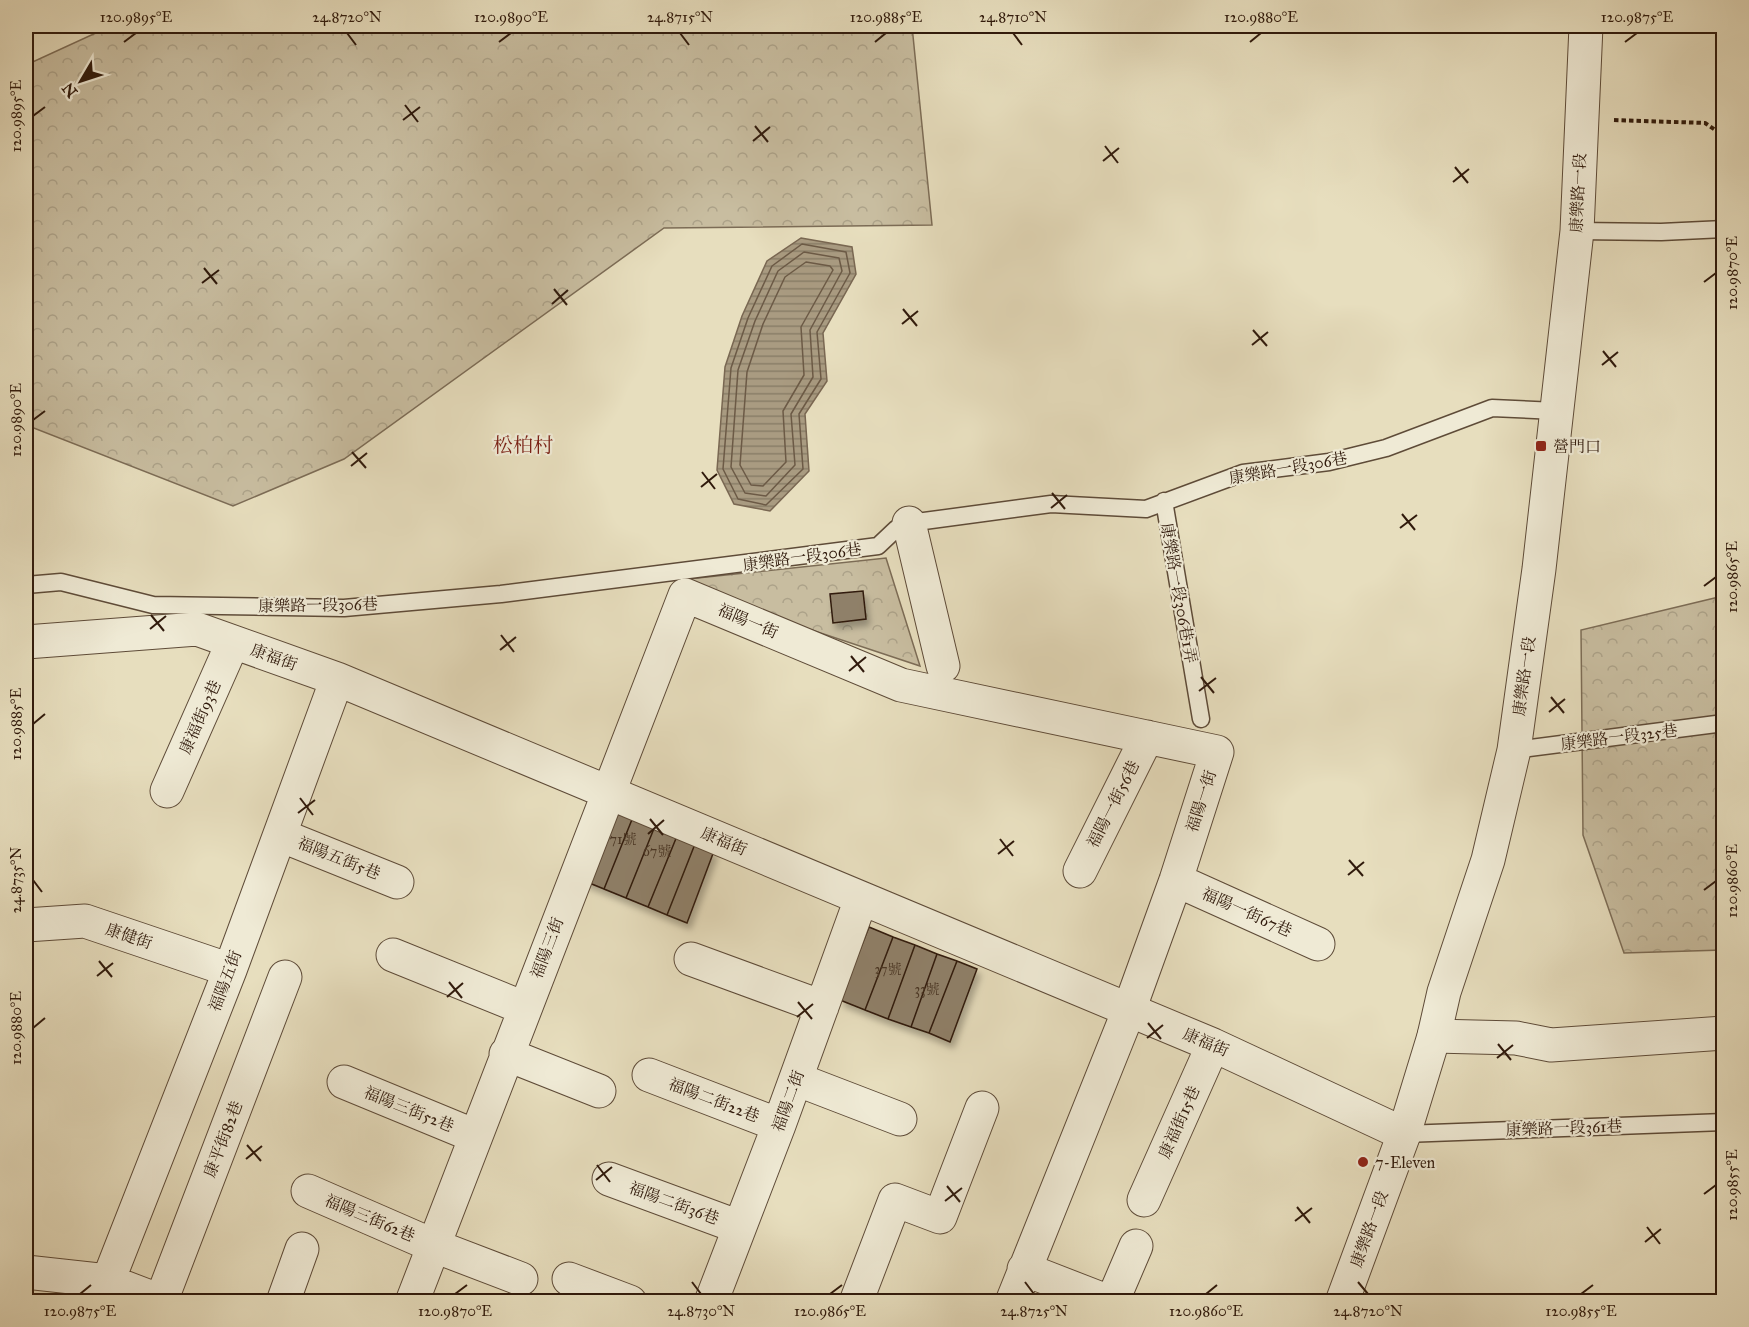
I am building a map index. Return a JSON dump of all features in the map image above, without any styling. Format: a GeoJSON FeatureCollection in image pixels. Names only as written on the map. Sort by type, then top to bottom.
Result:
{"type":"FeatureCollection","features":[{"type":"Feature","properties":{"kind":"street","name":"康樂路一段"},"geometry":{"type":"LineString","coordinates":[[1342,1302],[1404,1134],[1434,1036],[1444,992],[1488,860],[1514,750],[1539,569],[1577,231],[1586,26]]}},
{"type":"Feature","properties":{"kind":"street"},"geometry":{"type":"LineString","coordinates":[[909,523],[943,666]]}},
{"type":"Feature","properties":{"kind":"street","name":"福陽一街"},"geometry":{"type":"LineString","coordinates":[[685,595],[901,685],[1217,752],[1176,880],[1129,1010],[1012,1302]]}},
{"type":"Feature","properties":{"kind":"street","name":"福陽三街"},"geometry":{"type":"LineString","coordinates":[[412,1302],[432,1245],[685,595]]}},
{"type":"Feature","properties":{"kind":"street","name":"康福街"},"geometry":{"type":"LineString","coordinates":[[26,642],[197,629],[337,679],[1213,1045],[1404,1134]]}},
{"type":"Feature","properties":{"kind":"street","name":"康福街93巷"},"geometry":{"type":"LineString","coordinates":[[167,791],[233,642]]}},
{"type":"Feature","properties":{"kind":"street","name":"福陽五街"},"geometry":{"type":"LineString","coordinates":[[108,1281],[230,970],[337,679]]}},
{"type":"Feature","properties":{"kind":"street","name":"福陽一街56巷"},"geometry":{"type":"LineString","coordinates":[[1080,871],[1147,737]]}},
{"type":"Feature","properties":{"kind":"street","name":"福陽五街5巷"},"geometry":{"type":"LineString","coordinates":[[280,834],[397,882]]}},
{"type":"Feature","properties":{"kind":"street","name":"福陽一街67巷"},"geometry":{"type":"LineString","coordinates":[[1176,880],[1318,944]]}},
{"type":"Feature","properties":{"kind":"street","name":"福陽二街"},"geometry":{"type":"LineString","coordinates":[[711,1302],[779,1125],[861,898]]}},
{"type":"Feature","properties":{"kind":"street","name":"康健街"},"geometry":{"type":"LineString","coordinates":[[26,925],[85,921],[230,970]]}},
{"type":"Feature","properties":{"kind":"street"},"geometry":{"type":"LineString","coordinates":[[393,955],[524,1008]]}},
{"type":"Feature","properties":{"kind":"street"},"geometry":{"type":"LineString","coordinates":[[691,959],[822,1007]]}},
{"type":"Feature","properties":{"kind":"street","name":"康平街82巷"},"geometry":{"type":"LineString","coordinates":[[162,1301],[285,977]]}},
{"type":"Feature","properties":{"kind":"street"},"geometry":{"type":"LineString","coordinates":[[1434,1036],[1516,1038],[1551,1045],[1724,1033]]}},
{"type":"Feature","properties":{"kind":"street","name":"康福街15巷"},"geometry":{"type":"LineString","coordinates":[[1144,1200],[1213,1045]]}},
{"type":"Feature","properties":{"kind":"street"},"geometry":{"type":"LineString","coordinates":[[506,1054],[599,1091]]}},
{"type":"Feature","properties":{"kind":"street","name":"福陽二街22巷"},"geometry":{"type":"LineString","coordinates":[[649,1075],[779,1125]]}},
{"type":"Feature","properties":{"kind":"street"},"geometry":{"type":"LineString","coordinates":[[796,1078],[900,1119]]}},
{"type":"Feature","properties":{"kind":"street","name":"福陽三街52巷"},"geometry":{"type":"LineString","coordinates":[[344,1082],[475,1136]]}},
{"type":"Feature","properties":{"kind":"street"},"geometry":{"type":"LineString","coordinates":[[856,1302],[895,1200],[940,1217],[982,1108]]}},
{"type":"Feature","properties":{"kind":"street","name":"福陽二街36巷"},"geometry":{"type":"LineString","coordinates":[[609,1179],[739,1227]]}},
{"type":"Feature","properties":{"kind":"street","name":"福陽三街62巷"},"geometry":{"type":"LineString","coordinates":[[308,1191],[432,1245],[521,1279]]}},
{"type":"Feature","properties":{"kind":"street"},"geometry":{"type":"LineString","coordinates":[[1024,1269],[1110,1302],[1136,1246]]}},
{"type":"Feature","properties":{"kind":"street"},"geometry":{"type":"LineString","coordinates":[[284,1302],[302,1249]]}},
{"type":"Feature","properties":{"kind":"street"},"geometry":{"type":"LineString","coordinates":[[26,1272],[108,1281],[162,1301]]}},
{"type":"Feature","properties":{"kind":"street"},"geometry":{"type":"LineString","coordinates":[[569,1279],[630,1302]]}},
{"type":"Feature","properties":{"kind":"lane"},"geometry":{"type":"LineString","coordinates":[[1577,231],[1661,232],[1724,229]]}},
{"type":"Feature","properties":{"kind":"lane","name":"康樂路一段306巷"},"geometry":{"type":"LineString","coordinates":[[26,585],[61,582],[153,605],[344,608],[525,591],[878,546],[896,529],[909,523],[1051,504],[1146,509],[1243,473],[1329,462],[1386,448],[1492,408],[1556,411]]}},
{"type":"Feature","properties":{"kind":"lane","name":"康樂路一段306巷1弄"},"geometry":{"type":"LineString","coordinates":[[1164,501],[1201,719]]}},
{"type":"Feature","properties":{"kind":"lane","name":"康樂路一段325巷"},"geometry":{"type":"LineString","coordinates":[[1514,750],[1724,723]]}},
{"type":"Feature","properties":{"kind":"lane","name":"康樂路一段361巷"},"geometry":{"type":"LineString","coordinates":[[1404,1134],[1724,1122]]}},
{"type":"Feature","properties":{"kind":"path"},"geometry":{"type":"LineString","coordinates":[[1582,119],[1705,123],[1724,136]]}},
{"type":"Feature","properties":{"kind":"green space"},"geometry":{"type":"Polygon","coordinates":[[[111,26],[912,26],[932,225],[664,228],[344,459],[233,506],[26,425],[26,65],[111,26]]]}},
{"type":"Feature","properties":{"kind":"green space"},"geometry":{"type":"Polygon","coordinates":[[[886,558],[920,666],[691,590],[688,579],[886,558]]]}},
{"type":"Feature","properties":{"kind":"green space"},"geometry":{"type":"Polygon","coordinates":[[[1723,596],[1723,950],[1624,953],[1583,835],[1581,630],[1723,596]]]}},
{"type":"Feature","properties":{"kind":"water"},"geometry":{"type":"Polygon","coordinates":[[[801,238],[852,247],[856,274],[823,333],[827,381],[805,414],[809,471],[770,511],[734,504],[717,470],[725,367],[742,316],[767,261],[801,238]]]}},
{"type":"Feature","properties":{"kind":"building"},"geometry":{"type":"Polygon","coordinates":[[[863,591],[866,619],[833,623],[830,594],[863,591]]]}},
{"type":"Feature","properties":{"kind":"building"},"geometry":{"type":"Polygon","coordinates":[[[612,808],[633,817],[604,889],[582,880],[612,808]]]}},
{"type":"Feature","properties":{"kind":"building"},"geometry":{"type":"Polygon","coordinates":[[[633,817],[655,826],[626,898],[604,889],[633,817]]]}},
{"type":"Feature","properties":{"kind":"building"},"geometry":{"type":"Polygon","coordinates":[[[655,826],[677,836],[648,907],[626,898],[655,826]]]}},
{"type":"Feature","properties":{"kind":"building"},"geometry":{"type":"Polygon","coordinates":[[[677,836],[695,844],[667,915],[648,907],[677,836]]]}},
{"type":"Feature","properties":{"kind":"building"},"geometry":{"type":"Polygon","coordinates":[[[695,844],[714,851],[687,923],[667,915],[695,844]]]}},
{"type":"Feature","properties":{"kind":"building"},"geometry":{"type":"Polygon","coordinates":[[[869,927],[893,937],[865,1010],[840,1000],[869,927]]]}},
{"type":"Feature","properties":{"kind":"building"},"geometry":{"type":"Polygon","coordinates":[[[893,937],[915,945],[888,1019],[865,1010],[893,937]]]}},
{"type":"Feature","properties":{"kind":"building"},"geometry":{"type":"Polygon","coordinates":[[[915,945],[937,954],[911,1027],[888,1019],[915,945]]]}},
{"type":"Feature","properties":{"kind":"building"},"geometry":{"type":"Polygon","coordinates":[[[937,954],[957,961],[929,1033],[911,1027],[937,954]]]}},
{"type":"Feature","properties":{"kind":"building"},"geometry":{"type":"Polygon","coordinates":[[[957,961],[977,969],[950,1042],[929,1033],[957,961]]]}},
{"type":"Feature","properties":{"kind":"place","name":"營門口"},"geometry":{"type":"Point","coordinates":[1541,446]}},
{"type":"Feature","properties":{"kind":"place","name":"7-Eleven"},"geometry":{"type":"Point","coordinates":[1363,1162]}},
{"type":"Feature","properties":{"kind":"district","name":"松柏村"},"geometry":{"type":"Point","coordinates":[523,445]}}]}
